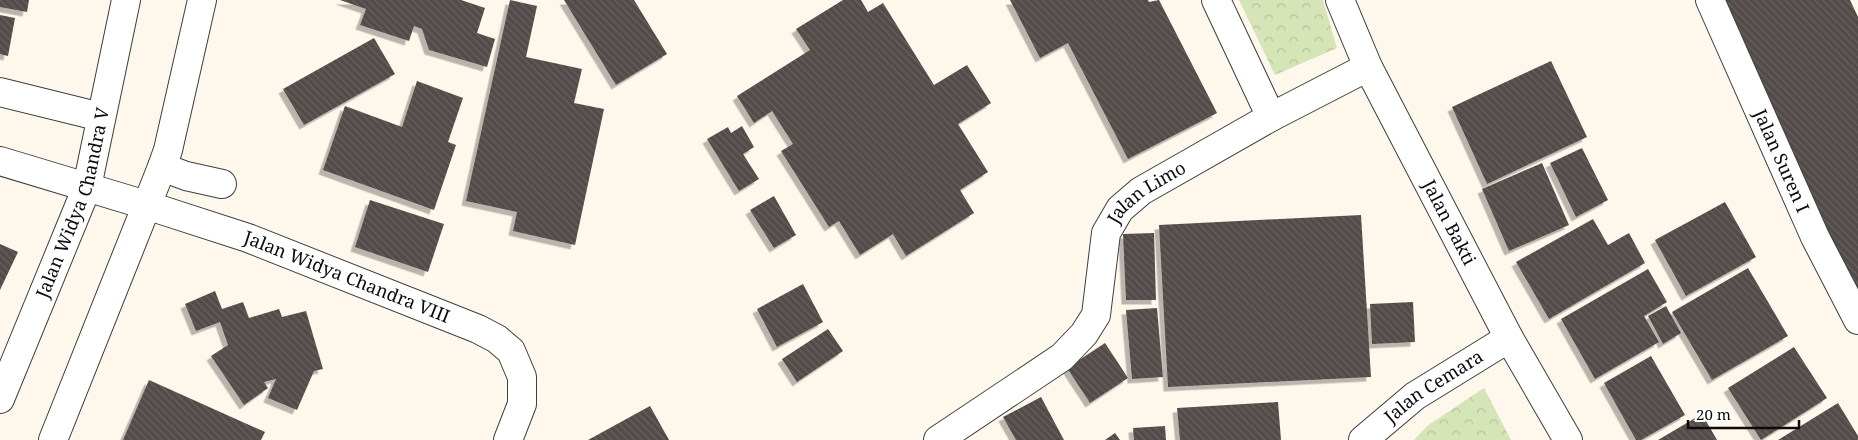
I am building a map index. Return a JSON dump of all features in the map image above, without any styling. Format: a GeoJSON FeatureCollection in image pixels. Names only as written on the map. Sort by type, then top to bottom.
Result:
{"type":"FeatureCollection","features":[{"type":"Feature","properties":{"kind":"street","name":"Jalan Widya Chandra V"},"geometry":{"type":"LineString","coordinates":[[0,399],[87,187],[126,0]]}},
{"type":"Feature","properties":{"kind":"street"},"geometry":{"type":"LineString","coordinates":[[53,440],[168,150],[202,0]]}},
{"type":"Feature","properties":{"kind":"street"},"geometry":{"type":"LineString","coordinates":[[1216,0],[1271,117]]}},
{"type":"Feature","properties":{"kind":"street","name":"Jalan Bakti"},"geometry":{"type":"LineString","coordinates":[[1340,0],[1368,66],[1509,338],[1568,440]]}},
{"type":"Feature","properties":{"kind":"street","name":"Jalan Suren I"},"geometry":{"type":"LineString","coordinates":[[1710,0],[1815,237],[1858,320]]}},
{"type":"Feature","properties":{"kind":"street","name":"Jalan Limo"},"geometry":{"type":"LineString","coordinates":[[938,440],[1062,357],[1084,334],[1096,315],[1106,234],[1120,209],[1141,191],[1271,117],[1368,66]]}},
{"type":"Feature","properties":{"kind":"street"},"geometry":{"type":"LineString","coordinates":[[0,92],[101,117]]}},
{"type":"Feature","properties":{"kind":"street","name":"Jalan Widya Chandra VIII"},"geometry":{"type":"LineString","coordinates":[[0,161],[248,238],[478,329],[497,339],[511,351],[522,377],[522,404],[508,440]]}},
{"type":"Feature","properties":{"kind":"street"},"geometry":{"type":"LineString","coordinates":[[162,167],[186,176],[222,184]]}},
{"type":"Feature","properties":{"kind":"street","name":"Jalan Cemara"},"geometry":{"type":"LineString","coordinates":[[1363,440],[1416,396],[1509,338]]}},
{"type":"Feature","properties":{"kind":"green space"},"geometry":{"type":"Polygon","coordinates":[[[1239,0],[1323,0],[1337,48],[1275,75],[1239,0]]]}},
{"type":"Feature","properties":{"kind":"green space"},"geometry":{"type":"Polygon","coordinates":[[[1484,388],[1511,440],[1414,440],[1427,426],[1484,388]]]}},
{"type":"Feature","properties":{"kind":"building"},"geometry":{"type":"Polygon","coordinates":[[[0,0],[29,0],[27,12],[0,7],[0,0]]]}},
{"type":"Feature","properties":{"kind":"building"},"geometry":{"type":"Polygon","coordinates":[[[340,0],[461,0],[485,8],[477,33],[495,39],[487,67],[429,50],[422,29],[414,26],[409,41],[360,25],[366,9],[340,0]]]}},
{"type":"Feature","properties":{"kind":"building"},"geometry":{"type":"Polygon","coordinates":[[[510,0],[537,6],[526,57],[582,69],[574,103],[604,109],[575,245],[513,231],[517,212],[466,201],[510,0]]]}},
{"type":"Feature","properties":{"kind":"building"},"geometry":{"type":"Polygon","coordinates":[[[564,0],[634,0],[667,54],[616,85],[564,0]]]}},
{"type":"Feature","properties":{"kind":"building"},"geometry":{"type":"Polygon","coordinates":[[[843,0],[861,0],[868,12],[883,3],[934,85],[967,65],[991,103],[958,124],[988,172],[960,190],[974,213],[906,256],[893,234],[860,255],[839,221],[829,227],[781,151],[793,144],[772,111],[754,123],[737,96],[810,50],[796,29],[843,0]]]}},
{"type":"Feature","properties":{"kind":"building"},"geometry":{"type":"Polygon","coordinates":[[[1010,0],[1148,0],[1149,2],[1159,0],[1217,113],[1128,159],[1068,43],[1040,58],[1010,0]]]}},
{"type":"Feature","properties":{"kind":"building"},"geometry":{"type":"Polygon","coordinates":[[[1721,0],[1850,0],[1858,17],[1858,300],[1721,0]]]}},
{"type":"Feature","properties":{"kind":"building"},"geometry":{"type":"Polygon","coordinates":[[[0,15],[15,18],[8,56],[0,54],[0,15]]]}},
{"type":"Feature","properties":{"kind":"building"},"geometry":{"type":"Polygon","coordinates":[[[374,38],[395,74],[304,125],[283,89],[374,38]]]}},
{"type":"Feature","properties":{"kind":"building"},"geometry":{"type":"Polygon","coordinates":[[[1551,61],[1587,137],[1487,184],[1452,107],[1551,61]]]}},
{"type":"Feature","properties":{"kind":"building"},"geometry":{"type":"Polygon","coordinates":[[[417,81],[463,98],[448,142],[456,145],[434,210],[323,170],[345,106],[402,127],[417,81]]]}},
{"type":"Feature","properties":{"kind":"building"},"geometry":{"type":"Polygon","coordinates":[[[742,126],[754,147],[743,154],[759,179],[739,191],[707,139],[728,127],[731,133],[742,126]]]}},
{"type":"Feature","properties":{"kind":"building"},"geometry":{"type":"Polygon","coordinates":[[[1582,148],[1608,200],[1576,217],[1550,163],[1582,148]]]}},
{"type":"Feature","properties":{"kind":"building"},"geometry":{"type":"Polygon","coordinates":[[[1542,163],[1569,225],[1509,251],[1482,189],[1542,163]]]}},
{"type":"Feature","properties":{"kind":"building"},"geometry":{"type":"Polygon","coordinates":[[[774,196],[796,235],[774,248],[750,210],[774,196]]]}},
{"type":"Feature","properties":{"kind":"building"},"geometry":{"type":"Polygon","coordinates":[[[370,200],[444,224],[428,272],[355,247],[370,200]]]}},
{"type":"Feature","properties":{"kind":"building"},"geometry":{"type":"Polygon","coordinates":[[[1725,202],[1756,257],[1686,296],[1655,240],[1725,202]]]}},
{"type":"Feature","properties":{"kind":"building"},"geometry":{"type":"Polygon","coordinates":[[[1361,215],[1371,377],[1168,387],[1159,225],[1361,215]]]}},
{"type":"Feature","properties":{"kind":"building"},"geometry":{"type":"Polygon","coordinates":[[[1593,219],[1608,245],[1629,233],[1645,263],[1549,319],[1516,262],[1593,219]]]}},
{"type":"Feature","properties":{"kind":"building"},"geometry":{"type":"Polygon","coordinates":[[[1154,233],[1156,300],[1126,300],[1123,234],[1154,233]]]}},
{"type":"Feature","properties":{"kind":"building"},"geometry":{"type":"Polygon","coordinates":[[[0,244],[18,252],[0,290],[0,244]]]}},
{"type":"Feature","properties":{"kind":"building"},"geometry":{"type":"Polygon","coordinates":[[[1748,268],[1788,336],[1712,380],[1672,312],[1748,268]]]}},
{"type":"Feature","properties":{"kind":"building"},"geometry":{"type":"Polygon","coordinates":[[[1648,269],[1667,302],[1644,316],[1659,342],[1595,379],[1561,319],[1648,269]]]}},
{"type":"Feature","properties":{"kind":"building"},"geometry":{"type":"Polygon","coordinates":[[[803,284],[823,322],[777,347],[757,309],[803,284]]]}},
{"type":"Feature","properties":{"kind":"building"},"geometry":{"type":"Polygon","coordinates":[[[215,291],[222,309],[243,302],[249,318],[279,309],[282,317],[306,311],[323,369],[314,371],[297,410],[268,398],[276,379],[264,382],[268,388],[244,405],[211,356],[228,345],[220,322],[196,331],[185,304],[215,291]]]}},
{"type":"Feature","properties":{"kind":"building"},"geometry":{"type":"Polygon","coordinates":[[[1413,302],[1415,342],[1372,344],[1370,304],[1413,302]]]}},
{"type":"Feature","properties":{"kind":"building"},"geometry":{"type":"Polygon","coordinates":[[[1666,306],[1681,333],[1663,344],[1648,316],[1666,306]]]}},
{"type":"Feature","properties":{"kind":"building"},"geometry":{"type":"Polygon","coordinates":[[[1157,308],[1163,377],[1132,379],[1126,310],[1157,308]]]}},
{"type":"Feature","properties":{"kind":"building"},"geometry":{"type":"Polygon","coordinates":[[[828,329],[843,351],[797,382],[782,359],[828,329]]]}},
{"type":"Feature","properties":{"kind":"building"},"geometry":{"type":"Polygon","coordinates":[[[1105,343],[1128,378],[1090,403],[1067,368],[1105,343]]]}},
{"type":"Feature","properties":{"kind":"building"},"geometry":{"type":"Polygon","coordinates":[[[1794,347],[1827,398],[1761,440],[1728,388],[1794,347]]]}},
{"type":"Feature","properties":{"kind":"building"},"geometry":{"type":"Polygon","coordinates":[[[1651,356],[1685,415],[1641,440],[1636,440],[1604,383],[1651,356]]]}},
{"type":"Feature","properties":{"kind":"building"},"geometry":{"type":"Polygon","coordinates":[[[149,380],[265,432],[261,440],[123,440],[149,380]]]}},
{"type":"Feature","properties":{"kind":"building"},"geometry":{"type":"Polygon","coordinates":[[[1041,397],[1064,440],[1016,440],[1003,417],[1041,397]]]}},
{"type":"Feature","properties":{"kind":"building"},"geometry":{"type":"Polygon","coordinates":[[[1278,402],[1281,440],[1180,440],[1177,408],[1278,402]]]}},
{"type":"Feature","properties":{"kind":"building"},"geometry":{"type":"Polygon","coordinates":[[[1838,403],[1858,436],[1858,440],[1778,440],[1838,403]]]}},
{"type":"Feature","properties":{"kind":"building"},"geometry":{"type":"Polygon","coordinates":[[[650,406],[669,440],[588,440],[650,406]]]}},
{"type":"Feature","properties":{"kind":"building"},"geometry":{"type":"Polygon","coordinates":[[[1702,414],[1717,440],[1658,440],[1702,414]]]}},
{"type":"Feature","properties":{"kind":"building"},"geometry":{"type":"Polygon","coordinates":[[[1165,426],[1166,440],[1134,440],[1133,428],[1165,426]]]}},
{"type":"Feature","properties":{"kind":"building"},"geometry":{"type":"Polygon","coordinates":[[[1115,433],[1120,440],[1105,440],[1115,433]]]}}]}
